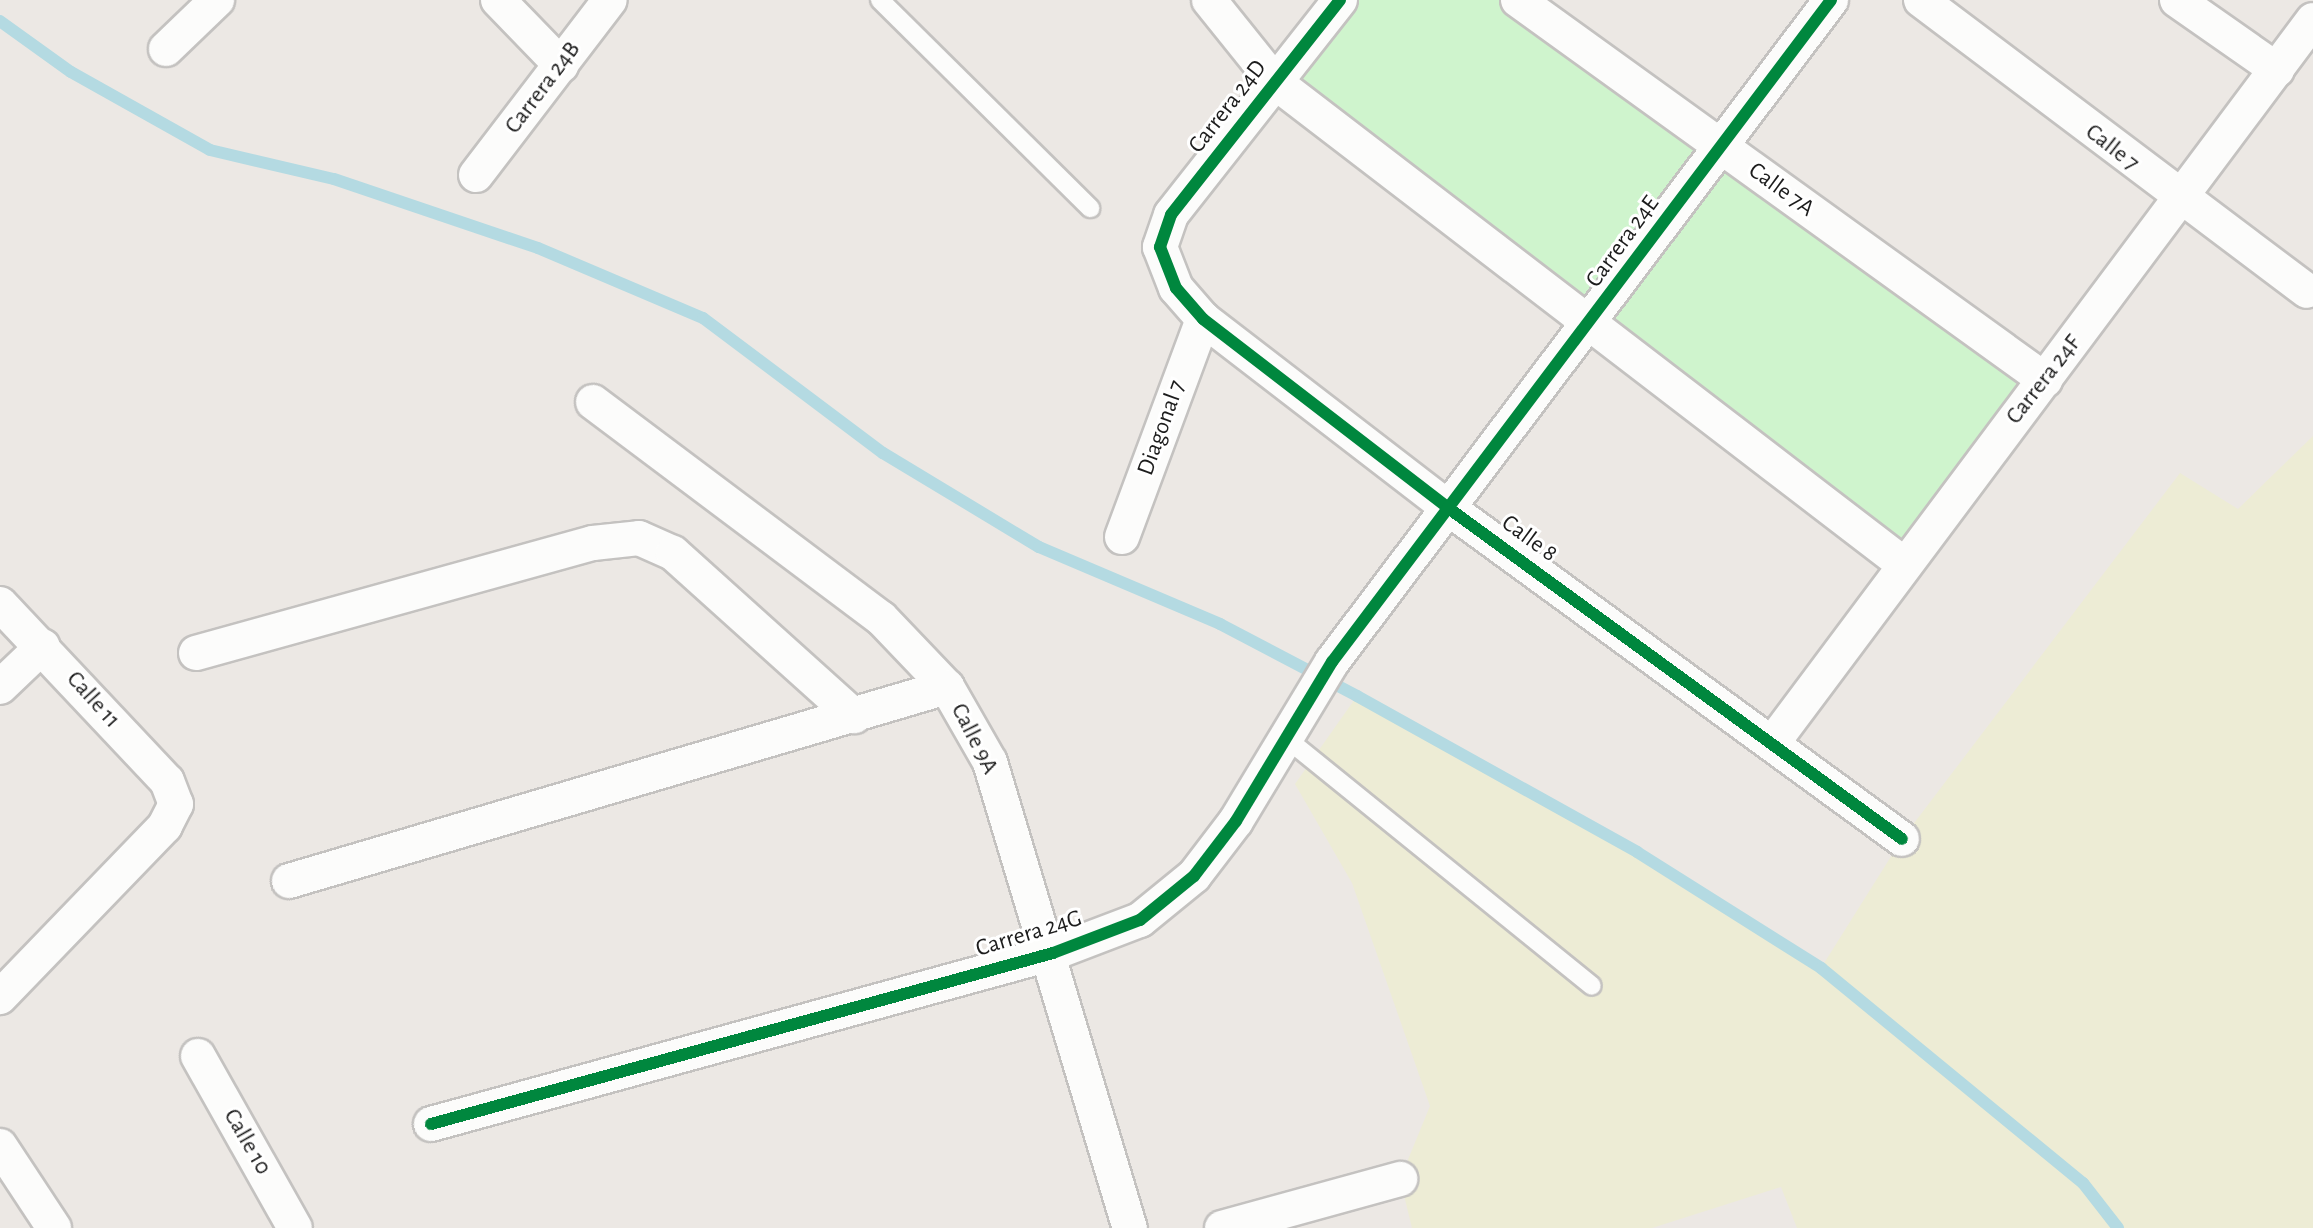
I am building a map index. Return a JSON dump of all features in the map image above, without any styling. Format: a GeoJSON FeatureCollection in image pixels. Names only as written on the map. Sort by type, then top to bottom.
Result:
{"type":"FeatureCollection","features":[{"type":"Feature","properties":{"kind":"street"},"geometry":{"type":"LineString","coordinates":[[166,49],[217,0]]}},
{"type":"Feature","properties":{"kind":"street"},"geometry":{"type":"LineString","coordinates":[[498,0],[561,65]]}},
{"type":"Feature","properties":{"kind":"street","name":"Carrera 24B"},"geometry":{"type":"LineString","coordinates":[[476,175],[610,0]]}},
{"type":"Feature","properties":{"kind":"street"},"geometry":{"type":"LineString","coordinates":[[1209,0],[1275,82],[1902,563]]}},
{"type":"Feature","properties":{"kind":"street","name":"Carrera 24D"},"geometry":{"type":"LineString","coordinates":[[1160,247],[1171,215],[1340,0]]}},
{"type":"Feature","properties":{"kind":"street","name":"Calle 7A"},"geometry":{"type":"LineString","coordinates":[[1518,0],[2045,380]]}},
{"type":"Feature","properties":{"kind":"street","name":"Carrera 24E"},"geometry":{"type":"LineString","coordinates":[[1451,510],[1831,0]]}},
{"type":"Feature","properties":{"kind":"street","name":"Calle 7"},"geometry":{"type":"LineString","coordinates":[[1921,0],[2180,201],[2307,291]]}},
{"type":"Feature","properties":{"kind":"street"},"geometry":{"type":"LineString","coordinates":[[2177,0],[2277,70]]}},
{"type":"Feature","properties":{"kind":"street","name":"Carrera 24F"},"geometry":{"type":"LineString","coordinates":[[1774,741],[1902,563],[2045,380],[2313,20]]}},
{"type":"Feature","properties":{"kind":"street","name":"Calle 8"},"geometry":{"type":"LineString","coordinates":[[1160,247],[1176,288],[1203,319],[1451,510],[1774,741],[1902,839]]}},
{"type":"Feature","properties":{"kind":"street","name":"Diagonal 7"},"geometry":{"type":"LineString","coordinates":[[1122,537],[1203,319]]}},
{"type":"Feature","properties":{"kind":"street","name":"Calle 9A"},"geometry":{"type":"LineString","coordinates":[[593,402],[881,618],[947,687],[990,762],[1053,953],[1130,1228]]}},
{"type":"Feature","properties":{"kind":"street","name":"Carrera 24G"},"geometry":{"type":"LineString","coordinates":[[431,1124],[1053,953],[1140,920],[1194,876],[1287,739],[1332,662],[1451,510]]}},
{"type":"Feature","properties":{"kind":"street"},"geometry":{"type":"LineString","coordinates":[[196,653],[593,543],[639,538],[673,553],[854,716]]}},
{"type":"Feature","properties":{"kind":"street","name":"Calle 11"},"geometry":{"type":"LineString","coordinates":[[0,604],[43,646],[167,781],[176,804],[165,826],[0,997]]}},
{"type":"Feature","properties":{"kind":"street"},"geometry":{"type":"LineString","coordinates":[[0,687],[43,646]]}},
{"type":"Feature","properties":{"kind":"street"},"geometry":{"type":"LineString","coordinates":[[289,881],[947,687]]}},
{"type":"Feature","properties":{"kind":"street","name":"Calle 10"},"geometry":{"type":"LineString","coordinates":[[198,1056],[295,1228]]}},
{"type":"Feature","properties":{"kind":"street"},"geometry":{"type":"LineString","coordinates":[[0,1146],[54,1228]]}},
{"type":"Feature","properties":{"kind":"street"},"geometry":{"type":"LineString","coordinates":[[1222,1228],[1400,1179]]}},
{"type":"Feature","properties":{"kind":"lane"},"geometry":{"type":"LineString","coordinates":[[880,0],[1090,208]]}},
{"type":"Feature","properties":{"kind":"lane"},"geometry":{"type":"LineString","coordinates":[[1287,739],[1592,986]]}},
{"type":"Feature","properties":{"kind":"green space"},"geometry":{"type":"Polygon","coordinates":[[[1340,0],[1518,0],[2045,380],[1902,563],[1275,82],[1340,0]]]}},
{"type":"Feature","properties":{"kind":"green space"},"geometry":{"type":"Polygon","coordinates":[[[2313,436],[2313,1228],[1797,1228],[1781,1187],[1652,1228],[1412,1228],[1400,1179],[1430,1106],[1352,883],[1295,784],[1357,696],[1637,852],[1821,968],[1902,839],[2180,473],[2238,509],[2313,436]]]}},
{"type":"Feature","properties":{"kind":"waterway"},"geometry":{"type":"LineString","coordinates":[[0,21],[71,72],[210,150],[334,179],[538,248],[703,318],[883,453],[1039,547],[1220,624],[1357,696],[1637,852],[1821,968],[2083,1183],[2118,1228]]}},
{"type":"Feature","properties":{"kind":"cycle path"},"geometry":{"type":"LineString","coordinates":[[1340,0],[1171,215],[1160,247],[1176,288],[1203,319],[1451,510],[1902,839]]}},
{"type":"Feature","properties":{"kind":"cycle path"},"geometry":{"type":"LineString","coordinates":[[431,1124],[1053,953],[1140,920],[1194,876],[1236,821],[1332,662],[1831,0]]}}]}
